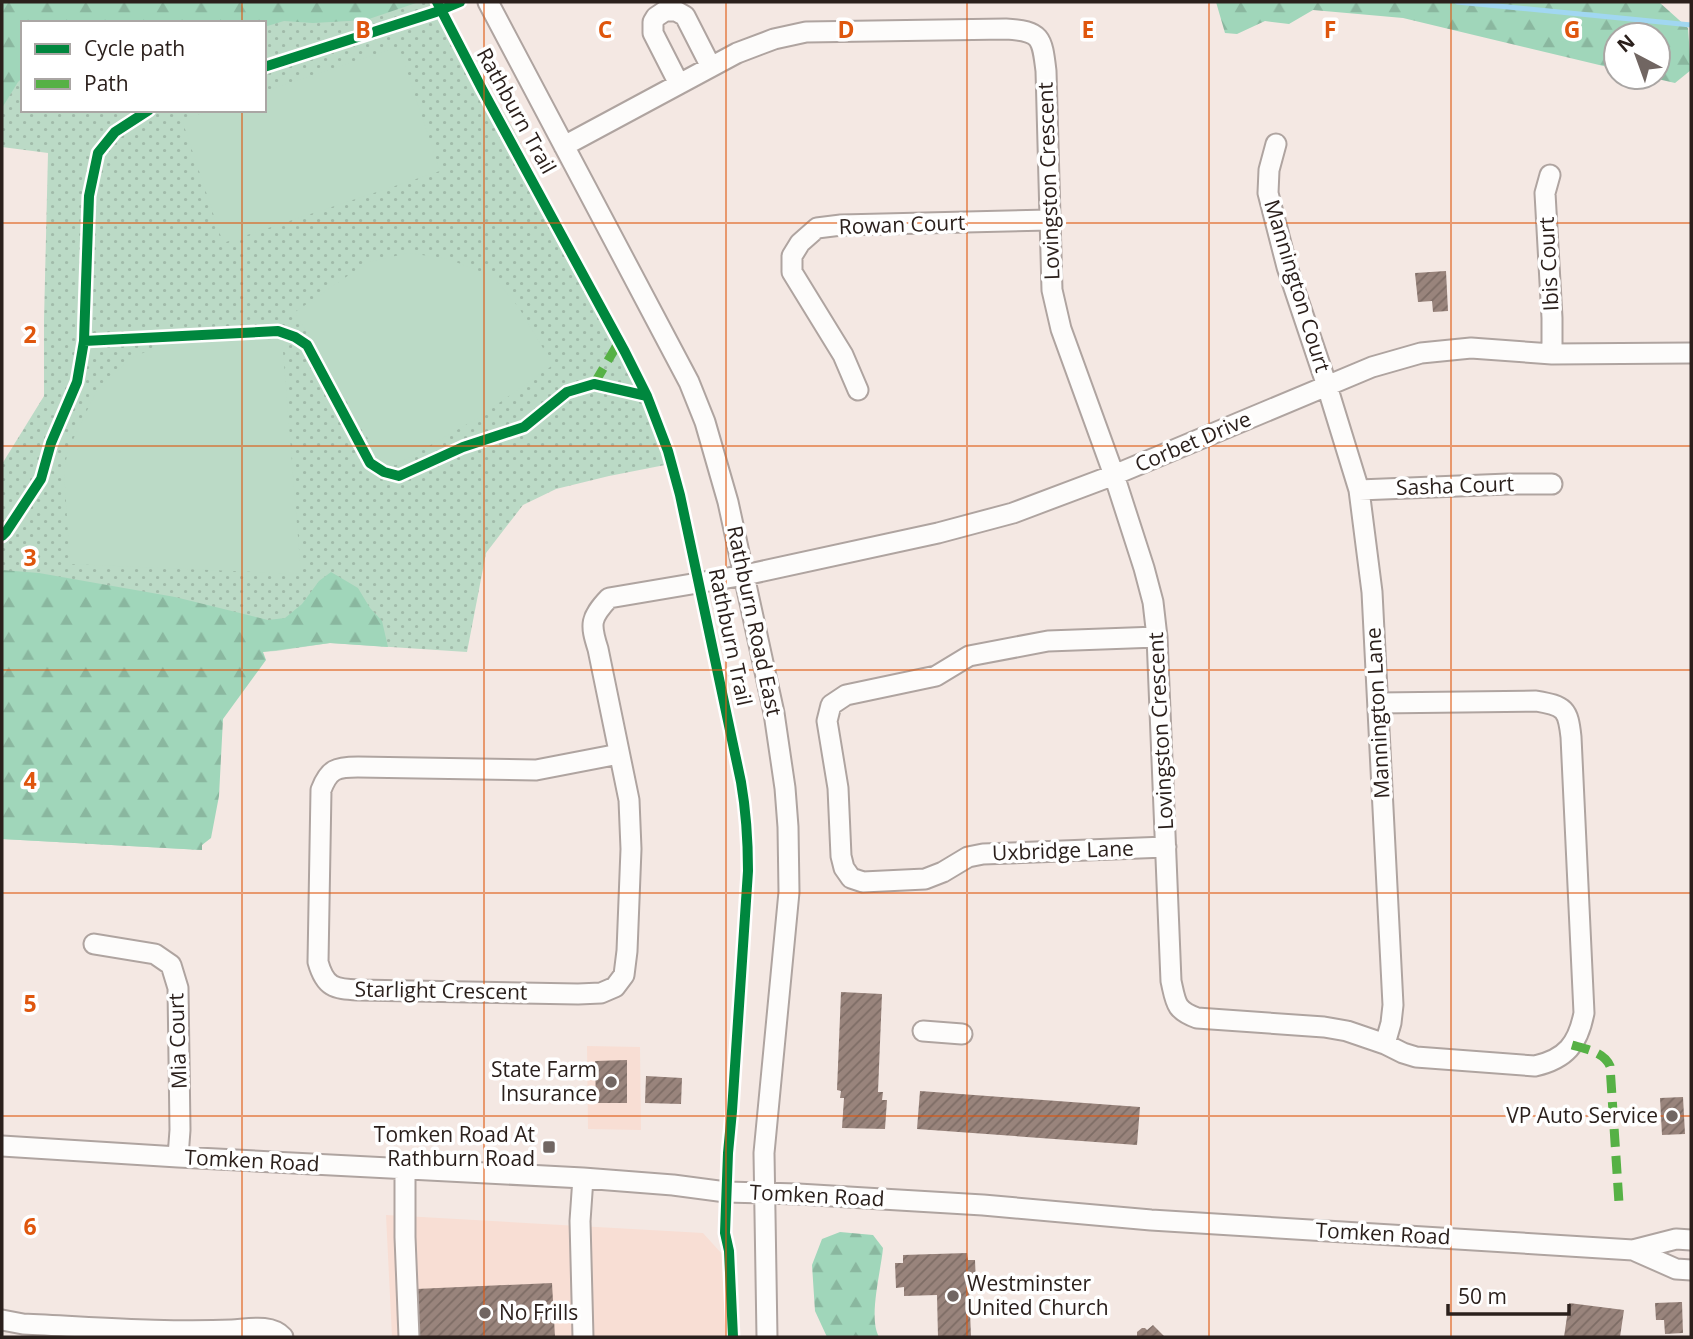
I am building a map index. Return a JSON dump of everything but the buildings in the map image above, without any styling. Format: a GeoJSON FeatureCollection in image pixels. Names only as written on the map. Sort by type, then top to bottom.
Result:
{"type":"FeatureCollection","features":[{"type":"Feature","properties":{"kind":"street","name":"Rathburn Road East"},"geometry":{"type":"LineString","coordinates":[[488,2],[697,402],[729,502],[774,713],[785,788],[789,891],[764,1153],[766,1337]]}},
{"type":"Feature","properties":{"kind":"street"},"geometry":{"type":"LineString","coordinates":[[679,84],[653,33],[653,22],[665,11],[676,10],[685,16],[710,67]]}},
{"type":"Feature","properties":{"kind":"street","name":"Lovingston Crescent"},"geometry":{"type":"LineString","coordinates":[[564,146],[710,67],[774,38],[806,32],[992,29],[1026,30],[1037,36],[1044,47],[1046,71],[1052,290],[1061,329],[1114,475],[1153,602],[1157,637],[1171,981],[1176,1005],[1184,1013],[1197,1018],[1347,1031],[1416,1057],[1535,1066],[1550,1062],[1572,1045],[1581,1029],[1584,1013],[1569,718],[1564,710],[1536,701],[1378,703]]}},
{"type":"Feature","properties":{"kind":"street","name":"Mannington Court"},"geometry":{"type":"LineString","coordinates":[[1276,144],[1269,170],[1268,193],[1287,267],[1327,386]]}},
{"type":"Feature","properties":{"kind":"street","name":"Ibis Court"},"geometry":{"type":"LineString","coordinates":[[1550,175],[1545,193],[1552,354]]}},
{"type":"Feature","properties":{"kind":"street","name":"Rowan Court"},"geometry":{"type":"LineString","coordinates":[[858,390],[843,355],[792,272],[792,256],[800,243],[817,228],[841,225],[1049,220]]}},
{"type":"Feature","properties":{"kind":"street","name":"Corbet Drive"},"geometry":{"type":"LineString","coordinates":[[699,582],[745,575],[938,533],[1013,513],[1114,475],[1372,367],[1421,353],[1471,348],[1552,354],[1691,353]]}},
{"type":"Feature","properties":{"kind":"street","name":"Mannington Lane"},"geometry":{"type":"LineString","coordinates":[[1327,386],[1359,490],[1372,592],[1393,1005],[1385,1044]]}},
{"type":"Feature","properties":{"kind":"street","name":"Sasha Court"},"geometry":{"type":"LineString","coordinates":[[1359,490],[1552,484]]}},
{"type":"Feature","properties":{"kind":"street","name":"Starlight Crescent"},"geometry":{"type":"LineString","coordinates":[[619,754],[536,769],[343,767],[332,770],[321,790],[318,962],[322,975],[339,989],[358,990],[578,994],[601,993],[615,987],[624,975],[627,951],[631,849],[629,800],[598,649],[592,630],[594,616],[609,598],[699,582]]}},
{"type":"Feature","properties":{"kind":"street","name":"Uxbridge Lane"},"geometry":{"type":"LineString","coordinates":[[1157,637],[1048,641],[969,656],[936,676],[846,695],[831,705],[827,720],[838,788],[841,856],[844,868],[851,878],[863,882],[925,879],[968,857],[983,854],[1166,847]]}},
{"type":"Feature","properties":{"kind":"street","name":"Mia Court"},"geometry":{"type":"LineString","coordinates":[[94,944],[155,954],[171,965],[178,988],[178,1157]]}},
{"type":"Feature","properties":{"kind":"street"},"geometry":{"type":"LineString","coordinates":[[923,1031],[962,1034]]}},
{"type":"Feature","properties":{"kind":"street","name":"Tomken Road"},"geometry":{"type":"LineString","coordinates":[[2,1146],[583,1178],[726,1192],[983,1205],[1151,1220],[1633,1250],[1676,1239],[1691,1240]]}},
{"type":"Feature","properties":{"kind":"street"},"geometry":{"type":"LineString","coordinates":[[405,1168],[409,1337]]}},
{"type":"Feature","properties":{"kind":"street"},"geometry":{"type":"LineString","coordinates":[[583,1178],[580,1221],[583,1337]]}},
{"type":"Feature","properties":{"kind":"street","name":"Tomken Road"},"geometry":{"type":"LineString","coordinates":[[1633,1250],[1676,1269],[1691,1270]]}},
{"type":"Feature","properties":{"kind":"street"},"geometry":{"type":"LineString","coordinates":[[2,1320],[23,1324],[191,1332],[267,1328],[283,1337]]}},
{"type":"Feature","properties":{"kind":"shaded area"},"geometry":{"type":"Polygon","coordinates":[[[587,1046],[640,1047],[641,1130],[588,1129],[587,1046]]]}},
{"type":"Feature","properties":{"kind":"shaded area"},"geometry":{"type":"Polygon","coordinates":[[[386,1215],[703,1233],[722,1254],[726,1337],[392,1337],[386,1215]]]}},
{"type":"Feature","properties":{"kind":"green space"},"geometry":{"type":"Polygon","coordinates":[[[2,2],[439,2],[513,129],[638,376],[665,465],[556,489],[523,505],[486,553],[467,652],[330,643],[276,651],[223,654],[199,803],[202,850],[2,839],[2,464],[44,396],[48,153],[2,147],[2,2]]]}},
{"type":"Feature","properties":{"kind":"green space"},"geometry":{"type":"Polygon","coordinates":[[[2,2],[419,2],[366,20],[313,23],[284,21],[266,26],[266,21],[21,21],[21,79],[2,108],[2,2]]]}},
{"type":"Feature","properties":{"kind":"green space"},"geometry":{"type":"Polygon","coordinates":[[[1216,2],[1659,2],[1688,28],[1691,70],[1675,83],[1672,82],[1672,21],[1602,21],[1602,66],[1403,18],[1313,10],[1289,24],[1265,21],[1237,34],[1225,33],[1216,2]]]}},
{"type":"Feature","properties":{"kind":"green space"},"geometry":{"type":"Polygon","coordinates":[[[399,47],[440,171],[223,243],[182,120],[205,112],[266,112],[266,91],[399,47]]]}},
{"type":"Feature","properties":{"kind":"green space"},"geometry":{"type":"Polygon","coordinates":[[[409,253],[448,259],[494,277],[519,308],[553,365],[476,419],[396,465],[382,463],[295,312],[368,262],[409,253]]]}},
{"type":"Feature","properties":{"kind":"green space"},"geometry":{"type":"Polygon","coordinates":[[[282,339],[301,574],[70,564],[64,471],[68,450],[97,390],[131,358],[174,340],[282,339]]]}},
{"type":"Feature","properties":{"kind":"green space"},"geometry":{"type":"Polygon","coordinates":[[[2,570],[39,573],[175,597],[268,620],[285,618],[302,604],[319,581],[331,572],[358,588],[382,621],[388,647],[330,643],[263,652],[266,660],[223,719],[219,796],[211,838],[202,845],[202,850],[2,839],[2,570]]]}},
{"type":"Feature","properties":{"kind":"green space"},"geometry":{"type":"Polygon","coordinates":[[[840,1232],[873,1235],[883,1248],[875,1307],[879,1337],[827,1337],[815,1311],[812,1265],[822,1239],[840,1232]]]}},
{"type":"Feature","properties":{"kind":"waterway"},"geometry":{"type":"LineString","coordinates":[[1457,2],[1691,25]]}},
{"type":"Feature","properties":{"kind":"marked path"},"geometry":{"type":"LineString","coordinates":[[594,384],[619,342]]}},
{"type":"Feature","properties":{"kind":"marked path"},"geometry":{"type":"LineString","coordinates":[[1572,1045],[1599,1054],[1610,1066],[1619,1203]]}},
{"type":"Feature","properties":{"kind":"cycle path","name":"Rathburn Trail"},"geometry":{"type":"LineString","coordinates":[[437,2],[647,396],[668,451],[680,495],[741,782],[747,837],[748,871],[725,1233],[729,1251],[733,1337]]}},
{"type":"Feature","properties":{"kind":"cycle path"},"geometry":{"type":"LineString","coordinates":[[266,66],[460,2]]}},
{"type":"Feature","properties":{"kind":"cycle path"},"geometry":{"type":"LineString","coordinates":[[2,536],[41,479],[51,443],[77,382],[84,341],[89,196],[98,153],[115,132],[146,112]]}},
{"type":"Feature","properties":{"kind":"cycle path"},"geometry":{"type":"LineString","coordinates":[[84,341],[278,331],[295,337],[307,345],[370,463],[384,472],[399,476],[463,447],[524,427],[567,392],[594,384],[647,396]]}},
{"type":"Feature","properties":{"kind":"place","name":"State Farm Insurance"},"geometry":{"type":"Point","coordinates":[611,1082]}},
{"type":"Feature","properties":{"kind":"place","name":"VP Auto Service"},"geometry":{"type":"Point","coordinates":[1672,1116]}},
{"type":"Feature","properties":{"kind":"place","name":"Tomken Road At Rathburn Road"},"geometry":{"type":"Point","coordinates":[549,1147]}},
{"type":"Feature","properties":{"kind":"place","name":"Westminster United Church"},"geometry":{"type":"Point","coordinates":[953,1296]}},
{"type":"Feature","properties":{"kind":"place","name":"No Frills"},"geometry":{"type":"Point","coordinates":[485,1313]}}]}
